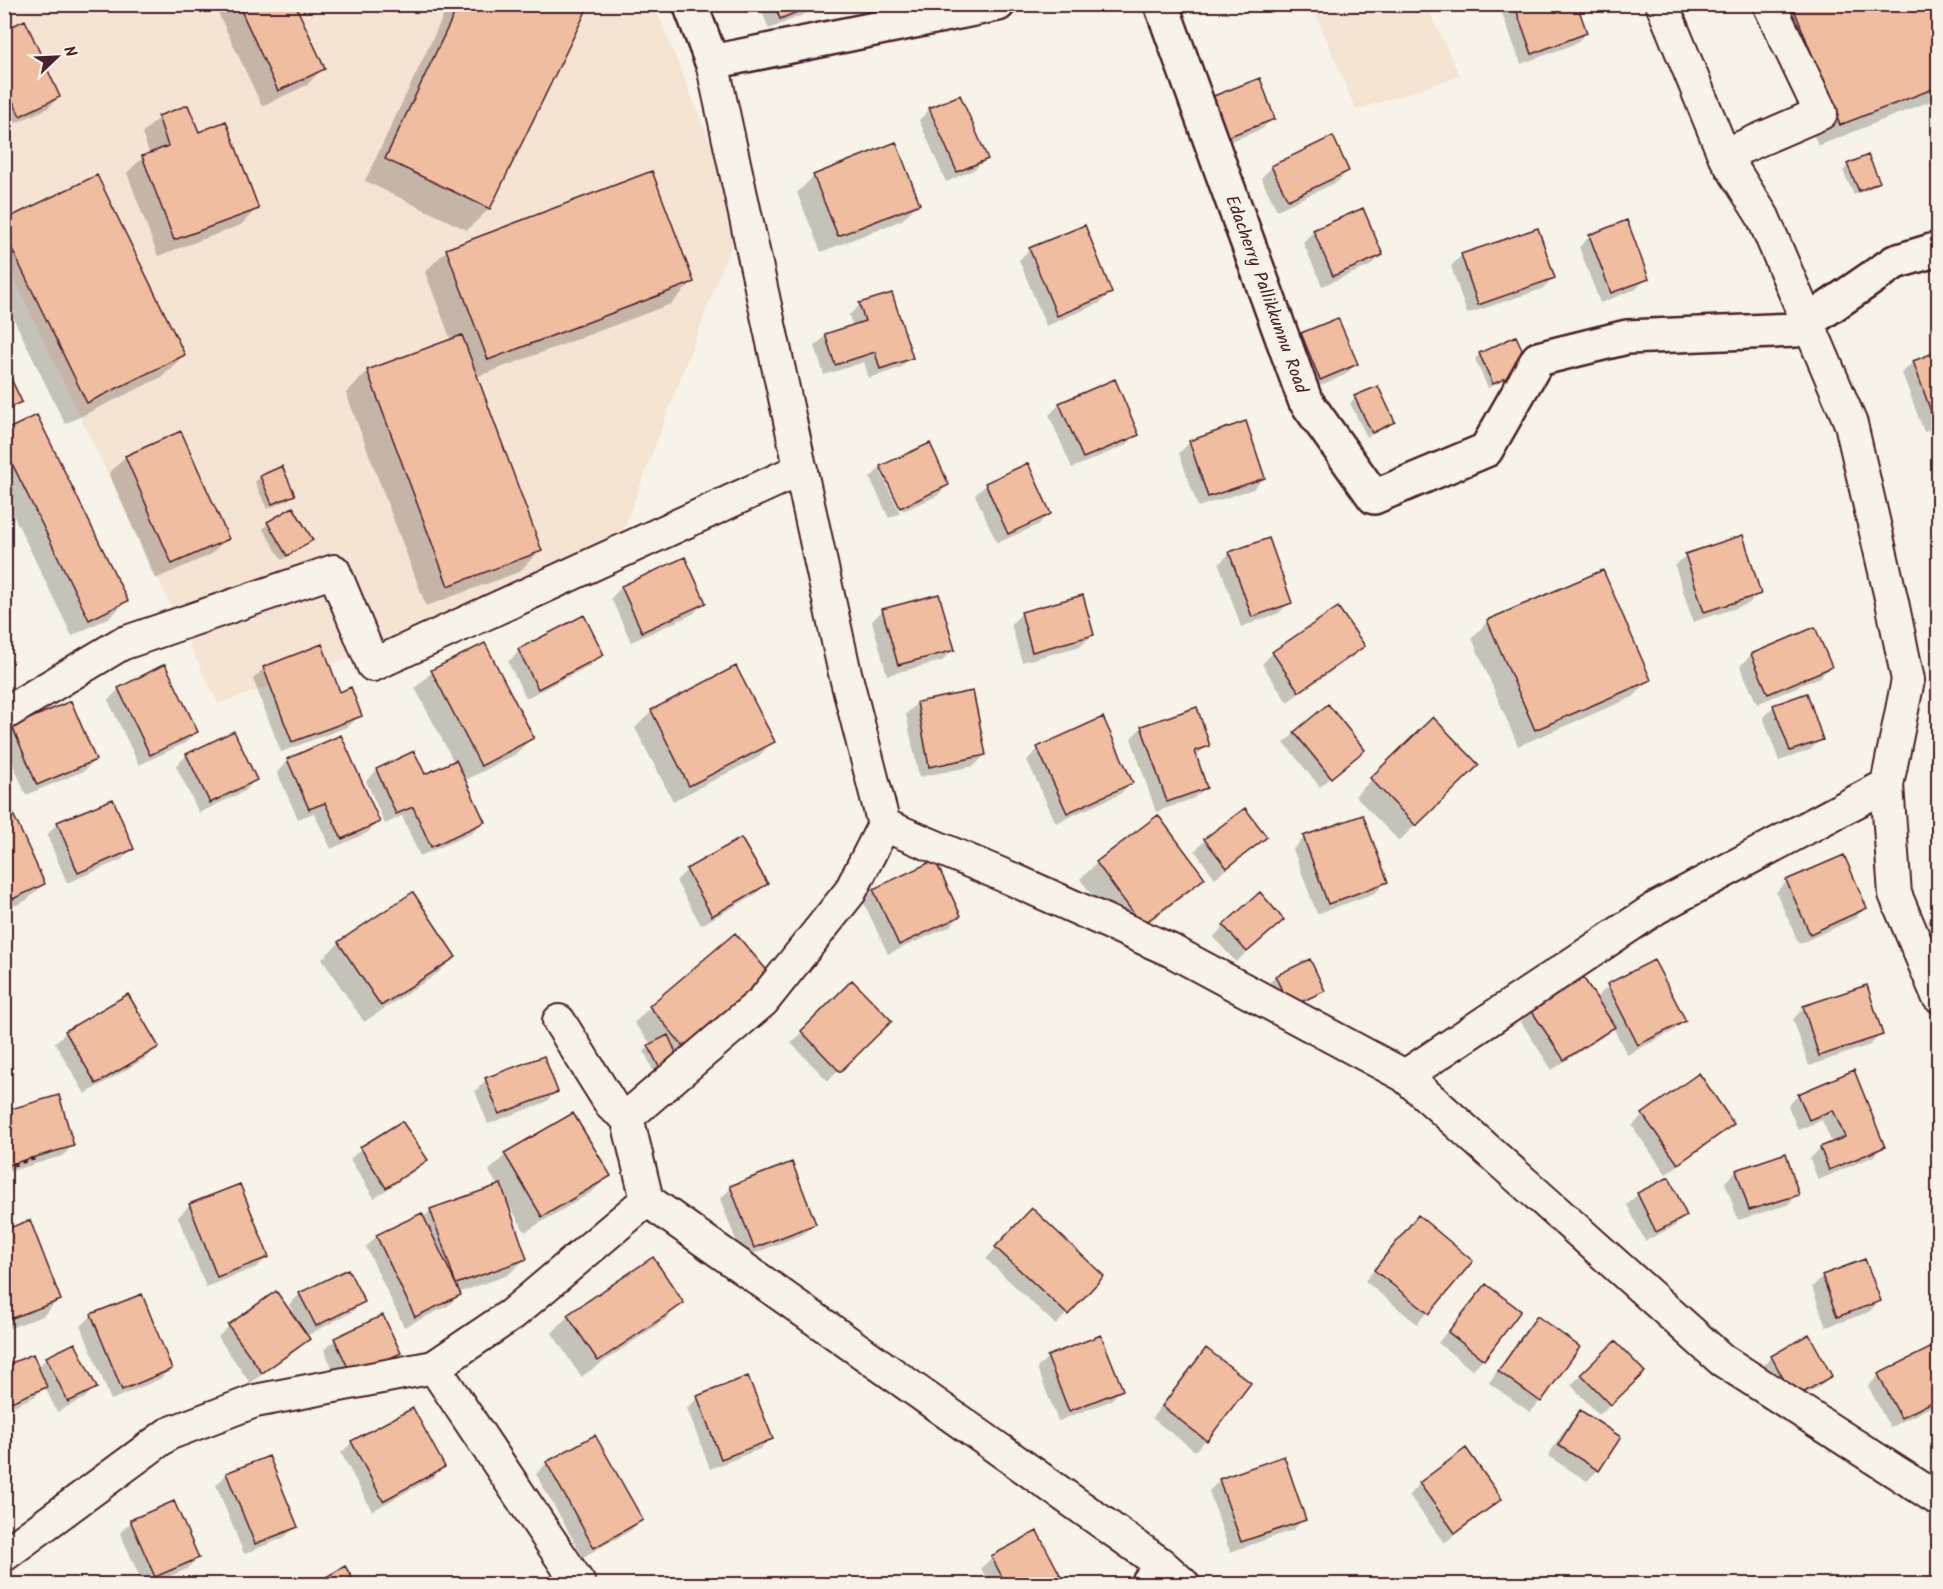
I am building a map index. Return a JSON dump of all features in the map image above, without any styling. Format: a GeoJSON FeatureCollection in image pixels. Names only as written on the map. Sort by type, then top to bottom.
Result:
{"type":"FeatureCollection","features":[{"type":"Feature","properties":{"kind":"main road"},"geometry":{"type":"LineString","coordinates":[[690,4],[712,62],[998,4]]}},
{"type":"Feature","properties":{"kind":"main road","name":"Edacherry Pallikkunnu Road"},"geometry":{"type":"LineString","coordinates":[[1161,4],[1305,400],[1374,497],[1486,450],[1538,359],[1627,337],[1796,330],[1895,262],[1938,249]]}},
{"type":"Feature","properties":{"kind":"street"},"geometry":{"type":"LineString","coordinates":[[1662,4],[1724,155],[1763,217],[1851,424],[1908,680],[1887,785],[1895,894],[1938,996]]}},
{"type":"Feature","properties":{"kind":"street"},"geometry":{"type":"LineString","coordinates":[[1724,155],[1821,113],[1769,4]]}},
{"type":"Feature","properties":{"kind":"street"},"geometry":{"type":"LineString","coordinates":[[627,1117],[763,1001],[850,892],[884,825],[844,669],[712,62]]}},
{"type":"Feature","properties":{"kind":"street"},"geometry":{"type":"LineString","coordinates":[[4,714],[121,644],[334,571],[373,665],[801,469]]}},
{"type":"Feature","properties":{"kind":"street"},"geometry":{"type":"LineString","coordinates":[[1405,1076],[1656,908],[1887,785]]}},
{"type":"Feature","properties":{"kind":"street"},"geometry":{"type":"LineString","coordinates":[[884,825],[1170,950],[1405,1076],[1722,1360],[1938,1499]]}},
{"type":"Feature","properties":{"kind":"street"},"geometry":{"type":"LineString","coordinates":[[558,1021],[612,1106],[627,1117],[647,1200],[1163,1578]]}},
{"type":"Feature","properties":{"kind":"street"},"geometry":{"type":"LineString","coordinates":[[4,1555],[168,1434],[255,1401],[434,1367],[511,1315],[647,1200]]}},
{"type":"Feature","properties":{"kind":"street"},"geometry":{"type":"LineString","coordinates":[[434,1367],[579,1584]]}},
{"type":"Feature","properties":{"kind":"path"},"geometry":{"type":"LineString","coordinates":[[4,1167],[36,1158]]}},
{"type":"Feature","properties":{"kind":"shaded area"},"geometry":{"type":"Polygon","coordinates":[[[5,5],[654,5],[741,218],[609,568],[218,704],[5,260],[5,5]]]}},
{"type":"Feature","properties":{"kind":"shaded area"},"geometry":{"type":"Polygon","coordinates":[[[1312,5],[1426,5],[1460,76],[1356,110],[1312,5]]]}},
{"type":"Feature","properties":{"kind":"building"},"geometry":{"type":"Polygon","coordinates":[[[238,4],[295,4],[325,69],[278,91],[238,4]]]}},
{"type":"Feature","properties":{"kind":"building"},"geometry":{"type":"Polygon","coordinates":[[[459,4],[583,4],[588,7],[490,209],[385,159],[459,4]]]}},
{"type":"Feature","properties":{"kind":"building"},"geometry":{"type":"Polygon","coordinates":[[[774,4],[817,4],[780,19],[774,4]]]}},
{"type":"Feature","properties":{"kind":"building"},"geometry":{"type":"Polygon","coordinates":[[[1514,4],[1577,4],[1587,33],[1532,54],[1514,4]]]}},
{"type":"Feature","properties":{"kind":"building"},"geometry":{"type":"Polygon","coordinates":[[[1792,4],[1932,4],[1938,20],[1938,87],[1840,125],[1792,4]]]}},
{"type":"Feature","properties":{"kind":"building"},"geometry":{"type":"Polygon","coordinates":[[[25,20],[60,97],[20,116],[4,82],[4,30],[25,20]]]}},
{"type":"Feature","properties":{"kind":"building"},"geometry":{"type":"Polygon","coordinates":[[[1260,78],[1275,119],[1227,137],[1211,97],[1260,78]]]}},
{"type":"Feature","properties":{"kind":"building"},"geometry":{"type":"Polygon","coordinates":[[[960,95],[988,159],[957,172],[929,108],[960,95]]]}},
{"type":"Feature","properties":{"kind":"building"},"geometry":{"type":"Polygon","coordinates":[[[188,105],[199,132],[226,121],[259,209],[174,240],[142,156],[168,146],[158,116],[188,105]]]}},
{"type":"Feature","properties":{"kind":"building"},"geometry":{"type":"Polygon","coordinates":[[[1333,136],[1349,171],[1288,200],[1271,166],[1333,136]]]}},
{"type":"Feature","properties":{"kind":"building"},"geometry":{"type":"Polygon","coordinates":[[[896,142],[920,204],[838,236],[813,175],[896,142]]]}},
{"type":"Feature","properties":{"kind":"building"},"geometry":{"type":"Polygon","coordinates":[[[1868,155],[1880,182],[1859,191],[1847,164],[1868,155]]]}},
{"type":"Feature","properties":{"kind":"building"},"geometry":{"type":"Polygon","coordinates":[[[652,171],[694,282],[488,360],[446,249],[652,171]]]}},
{"type":"Feature","properties":{"kind":"building"},"geometry":{"type":"Polygon","coordinates":[[[97,175],[185,355],[87,403],[4,233],[4,220],[97,175]]]}},
{"type":"Feature","properties":{"kind":"building"},"geometry":{"type":"Polygon","coordinates":[[[1363,208],[1383,255],[1333,276],[1313,230],[1363,208]]]}},
{"type":"Feature","properties":{"kind":"building"},"geometry":{"type":"Polygon","coordinates":[[[1627,220],[1649,279],[1611,293],[1589,235],[1627,220]]]}},
{"type":"Feature","properties":{"kind":"building"},"geometry":{"type":"Polygon","coordinates":[[[1085,225],[1112,293],[1057,316],[1029,248],[1085,225]]]}},
{"type":"Feature","properties":{"kind":"building"},"geometry":{"type":"Polygon","coordinates":[[[1538,228],[1555,278],[1478,305],[1461,254],[1538,228]]]}},
{"type":"Feature","properties":{"kind":"building"},"geometry":{"type":"Polygon","coordinates":[[[892,293],[913,358],[880,369],[875,352],[835,365],[825,334],[865,321],[859,303],[892,293]]]}},
{"type":"Feature","properties":{"kind":"building"},"geometry":{"type":"Polygon","coordinates":[[[1338,318],[1358,364],[1320,380],[1301,333],[1338,318]]]}},
{"type":"Feature","properties":{"kind":"building"},"geometry":{"type":"Polygon","coordinates":[[[462,335],[542,551],[448,586],[367,370],[462,335]]]}},
{"type":"Feature","properties":{"kind":"building"},"geometry":{"type":"Polygon","coordinates":[[[1516,336],[1530,367],[1493,384],[1479,353],[1516,336]]]}},
{"type":"Feature","properties":{"kind":"building"},"geometry":{"type":"Polygon","coordinates":[[[1938,351],[1938,421],[1935,423],[1913,361],[1938,351]]]}},
{"type":"Feature","properties":{"kind":"building"},"geometry":{"type":"Polygon","coordinates":[[[4,364],[22,402],[4,410],[4,364]]]}},
{"type":"Feature","properties":{"kind":"building"},"geometry":{"type":"Polygon","coordinates":[[[1115,379],[1139,435],[1083,458],[1059,403],[1115,379]]]}},
{"type":"Feature","properties":{"kind":"building"},"geometry":{"type":"Polygon","coordinates":[[[1378,386],[1395,422],[1372,433],[1354,396],[1378,386]]]}},
{"type":"Feature","properties":{"kind":"building"},"geometry":{"type":"Polygon","coordinates":[[[37,415],[128,601],[89,620],[4,447],[4,431],[37,415]]]}},
{"type":"Feature","properties":{"kind":"building"},"geometry":{"type":"Polygon","coordinates":[[[1246,421],[1265,478],[1208,497],[1189,441],[1246,421]]]}},
{"type":"Feature","properties":{"kind":"building"},"geometry":{"type":"Polygon","coordinates":[[[181,431],[229,539],[172,564],[125,456],[181,431]]]}},
{"type":"Feature","properties":{"kind":"building"},"geometry":{"type":"Polygon","coordinates":[[[930,443],[949,485],[900,508],[880,466],[930,443]]]}},
{"type":"Feature","properties":{"kind":"building"},"geometry":{"type":"Polygon","coordinates":[[[1028,463],[1051,514],[1008,534],[985,483],[1028,463]]]}},
{"type":"Feature","properties":{"kind":"building"},"geometry":{"type":"Polygon","coordinates":[[[282,466],[295,495],[272,504],[260,476],[282,466]]]}},
{"type":"Feature","properties":{"kind":"building"},"geometry":{"type":"Polygon","coordinates":[[[293,507],[313,540],[287,556],[267,522],[293,507]]]}},
{"type":"Feature","properties":{"kind":"building"},"geometry":{"type":"Polygon","coordinates":[[[1743,535],[1761,594],[1704,612],[1685,554],[1743,535]]]}},
{"type":"Feature","properties":{"kind":"building"},"geometry":{"type":"Polygon","coordinates":[[[1269,538],[1292,603],[1252,617],[1229,552],[1269,538]]]}},
{"type":"Feature","properties":{"kind":"building"},"geometry":{"type":"Polygon","coordinates":[[[685,557],[706,603],[642,632],[621,586],[685,557]]]}},
{"type":"Feature","properties":{"kind":"building"},"geometry":{"type":"Polygon","coordinates":[[[1603,570],[1651,680],[1535,730],[1487,620],[1603,570]]]}},
{"type":"Feature","properties":{"kind":"building"},"geometry":{"type":"Polygon","coordinates":[[[939,594],[955,650],[898,665],[882,609],[939,594]]]}},
{"type":"Feature","properties":{"kind":"building"},"geometry":{"type":"Polygon","coordinates":[[[1083,595],[1094,635],[1032,652],[1021,612],[1083,595]]]}},
{"type":"Feature","properties":{"kind":"building"},"geometry":{"type":"Polygon","coordinates":[[[1338,607],[1365,646],[1299,692],[1272,652],[1338,607]]]}},
{"type":"Feature","properties":{"kind":"building"},"geometry":{"type":"Polygon","coordinates":[[[584,615],[604,655],[538,689],[518,649],[584,615]]]}},
{"type":"Feature","properties":{"kind":"building"},"geometry":{"type":"Polygon","coordinates":[[[1815,627],[1832,667],[1768,694],[1751,654],[1815,627]]]}},
{"type":"Feature","properties":{"kind":"building"},"geometry":{"type":"Polygon","coordinates":[[[485,643],[534,738],[481,766],[431,670],[485,643]]]}},
{"type":"Feature","properties":{"kind":"building"},"geometry":{"type":"Polygon","coordinates":[[[322,644],[340,692],[351,687],[362,716],[292,742],[263,667],[322,644]]]}},
{"type":"Feature","properties":{"kind":"building"},"geometry":{"type":"Polygon","coordinates":[[[165,664],[198,732],[150,755],[118,688],[165,664]]]}},
{"type":"Feature","properties":{"kind":"building"},"geometry":{"type":"Polygon","coordinates":[[[736,666],[775,742],[689,786],[651,710],[736,666]]]}},
{"type":"Feature","properties":{"kind":"building"},"geometry":{"type":"Polygon","coordinates":[[[973,691],[986,755],[929,767],[917,702],[973,691]]]}},
{"type":"Feature","properties":{"kind":"building"},"geometry":{"type":"Polygon","coordinates":[[[1807,693],[1823,740],[1790,751],[1773,705],[1807,693]]]}},
{"type":"Feature","properties":{"kind":"building"},"geometry":{"type":"Polygon","coordinates":[[[71,701],[96,760],[37,785],[12,726],[71,701]]]}},
{"type":"Feature","properties":{"kind":"building"},"geometry":{"type":"Polygon","coordinates":[[[1328,704],[1365,750],[1331,778],[1294,732],[1328,704]]]}},
{"type":"Feature","properties":{"kind":"building"},"geometry":{"type":"Polygon","coordinates":[[[1197,707],[1210,746],[1195,751],[1207,788],[1167,802],[1141,726],[1197,707]]]}},
{"type":"Feature","properties":{"kind":"building"},"geometry":{"type":"Polygon","coordinates":[[[1103,717],[1133,783],[1067,813],[1037,747],[1103,717]]]}},
{"type":"Feature","properties":{"kind":"building"},"geometry":{"type":"Polygon","coordinates":[[[1433,717],[1479,765],[1416,826],[1370,778],[1433,717]]]}},
{"type":"Feature","properties":{"kind":"building"},"geometry":{"type":"Polygon","coordinates":[[[234,731],[257,780],[210,803],[186,754],[234,731]]]}},
{"type":"Feature","properties":{"kind":"building"},"geometry":{"type":"Polygon","coordinates":[[[341,735],[380,822],[342,839],[325,803],[309,809],[287,759],[341,735]]]}},
{"type":"Feature","properties":{"kind":"building"},"geometry":{"type":"Polygon","coordinates":[[[414,751],[425,774],[456,760],[485,822],[431,847],[413,807],[396,814],[376,769],[414,751]]]}},
{"type":"Feature","properties":{"kind":"building"},"geometry":{"type":"Polygon","coordinates":[[[4,794],[45,884],[4,903],[4,794]]]}},
{"type":"Feature","properties":{"kind":"building"},"geometry":{"type":"Polygon","coordinates":[[[113,799],[134,849],[78,873],[57,822],[113,799]]]}},
{"type":"Feature","properties":{"kind":"building"},"geometry":{"type":"Polygon","coordinates":[[[1245,808],[1267,837],[1227,868],[1204,839],[1245,808]]]}},
{"type":"Feature","properties":{"kind":"building"},"geometry":{"type":"Polygon","coordinates":[[[1158,815],[1205,878],[1142,925],[1096,862],[1158,815]]]}},
{"type":"Feature","properties":{"kind":"building"},"geometry":{"type":"Polygon","coordinates":[[[1363,815],[1388,882],[1328,904],[1303,836],[1363,815]]]}},
{"type":"Feature","properties":{"kind":"building"},"geometry":{"type":"Polygon","coordinates":[[[741,838],[768,884],[712,916],[686,869],[741,838]]]}},
{"type":"Feature","properties":{"kind":"building"},"geometry":{"type":"Polygon","coordinates":[[[1844,855],[1867,908],[1810,934],[1786,880],[1844,855]]]}},
{"type":"Feature","properties":{"kind":"building"},"geometry":{"type":"Polygon","coordinates":[[[935,860],[961,916],[899,945],[873,889],[935,860]]]}},
{"type":"Feature","properties":{"kind":"building"},"geometry":{"type":"Polygon","coordinates":[[[413,892],[456,957],[381,1006],[338,942],[413,892]]]}},
{"type":"Feature","properties":{"kind":"building"},"geometry":{"type":"Polygon","coordinates":[[[1260,892],[1284,920],[1247,952],[1223,925],[1260,892]]]}},
{"type":"Feature","properties":{"kind":"building"},"geometry":{"type":"Polygon","coordinates":[[[735,933],[771,975],[685,1048],[649,1006],[735,933]]]}},
{"type":"Feature","properties":{"kind":"building"},"geometry":{"type":"Polygon","coordinates":[[[1310,959],[1325,991],[1290,1007],[1275,976],[1310,959]]]}},
{"type":"Feature","properties":{"kind":"building"},"geometry":{"type":"Polygon","coordinates":[[[1654,960],[1686,1021],[1638,1045],[1607,984],[1654,960]]]}},
{"type":"Feature","properties":{"kind":"building"},"geometry":{"type":"Polygon","coordinates":[[[1583,977],[1615,1027],[1564,1060],[1531,1010],[1583,977]]]}},
{"type":"Feature","properties":{"kind":"building"},"geometry":{"type":"Polygon","coordinates":[[[852,980],[892,1021],[840,1072],[801,1031],[852,980]]]}},
{"type":"Feature","properties":{"kind":"building"},"geometry":{"type":"Polygon","coordinates":[[[1867,985],[1883,1035],[1819,1056],[1803,1006],[1867,985]]]}},
{"type":"Feature","properties":{"kind":"building"},"geometry":{"type":"Polygon","coordinates":[[[128,994],[159,1047],[96,1084],[65,1031],[128,994]]]}},
{"type":"Feature","properties":{"kind":"building"},"geometry":{"type":"Polygon","coordinates":[[[668,1035],[681,1064],[662,1073],[648,1045],[668,1035]]]}},
{"type":"Feature","properties":{"kind":"building"},"geometry":{"type":"Polygon","coordinates":[[[544,1056],[558,1092],[499,1114],[485,1078],[544,1056]]]}},
{"type":"Feature","properties":{"kind":"building"},"geometry":{"type":"Polygon","coordinates":[[[1854,1070],[1885,1147],[1829,1170],[1820,1147],[1845,1137],[1833,1110],[1809,1120],[1798,1094],[1854,1070]]]}},
{"type":"Feature","properties":{"kind":"building"},"geometry":{"type":"Polygon","coordinates":[[[1699,1073],[1734,1124],[1678,1164],[1642,1114],[1699,1073]]]}},
{"type":"Feature","properties":{"kind":"building"},"geometry":{"type":"Polygon","coordinates":[[[59,1095],[74,1146],[4,1166],[4,1111],[59,1095]]]}},
{"type":"Feature","properties":{"kind":"building"},"geometry":{"type":"Polygon","coordinates":[[[573,1113],[611,1176],[542,1217],[504,1153],[573,1113]]]}},
{"type":"Feature","properties":{"kind":"building"},"geometry":{"type":"Polygon","coordinates":[[[402,1121],[428,1160],[386,1188],[360,1147],[402,1121]]]}},
{"type":"Feature","properties":{"kind":"building"},"geometry":{"type":"Polygon","coordinates":[[[1786,1153],[1799,1195],[1749,1210],[1736,1170],[1786,1153]]]}},
{"type":"Feature","properties":{"kind":"building"},"geometry":{"type":"Polygon","coordinates":[[[792,1162],[816,1224],[754,1248],[730,1186],[792,1162]]]}},
{"type":"Feature","properties":{"kind":"building"},"geometry":{"type":"Polygon","coordinates":[[[1669,1177],[1687,1216],[1656,1232],[1637,1193],[1669,1177]]]}},
{"type":"Feature","properties":{"kind":"building"},"geometry":{"type":"Polygon","coordinates":[[[240,1184],[269,1257],[217,1277],[189,1204],[240,1184]]]}},
{"type":"Feature","properties":{"kind":"building"},"geometry":{"type":"Polygon","coordinates":[[[501,1184],[527,1259],[456,1284],[430,1209],[501,1184]]]}},
{"type":"Feature","properties":{"kind":"building"},"geometry":{"type":"Polygon","coordinates":[[[1032,1208],[1104,1276],[1068,1315],[995,1247],[1032,1208]]]}},
{"type":"Feature","properties":{"kind":"building"},"geometry":{"type":"Polygon","coordinates":[[[422,1213],[461,1295],[415,1317],[376,1235],[422,1213]]]}},
{"type":"Feature","properties":{"kind":"building"},"geometry":{"type":"Polygon","coordinates":[[[1418,1215],[1473,1261],[1429,1314],[1374,1270],[1418,1215]]]}},
{"type":"Feature","properties":{"kind":"building"},"geometry":{"type":"Polygon","coordinates":[[[30,1220],[61,1300],[4,1321],[4,1230],[30,1220]]]}},
{"type":"Feature","properties":{"kind":"building"},"geometry":{"type":"Polygon","coordinates":[[[653,1257],[684,1303],[598,1361],[567,1315],[653,1257]]]}},
{"type":"Feature","properties":{"kind":"building"},"geometry":{"type":"Polygon","coordinates":[[[1865,1259],[1881,1301],[1837,1317],[1822,1275],[1865,1259]]]}},
{"type":"Feature","properties":{"kind":"building"},"geometry":{"type":"Polygon","coordinates":[[[348,1269],[365,1302],[316,1326],[299,1293],[348,1269]]]}},
{"type":"Feature","properties":{"kind":"building"},"geometry":{"type":"Polygon","coordinates":[[[1486,1284],[1521,1311],[1484,1360],[1448,1332],[1486,1284]]]}},
{"type":"Feature","properties":{"kind":"building"},"geometry":{"type":"Polygon","coordinates":[[[276,1291],[310,1339],[262,1373],[228,1325],[276,1291]]]}},
{"type":"Feature","properties":{"kind":"building"},"geometry":{"type":"Polygon","coordinates":[[[142,1294],[172,1369],[122,1390],[91,1314],[142,1294]]]}},
{"type":"Feature","properties":{"kind":"building"},"geometry":{"type":"Polygon","coordinates":[[[383,1315],[401,1353],[352,1376],[334,1338],[383,1315]]]}},
{"type":"Feature","properties":{"kind":"building"},"geometry":{"type":"Polygon","coordinates":[[[1537,1316],[1580,1347],[1541,1402],[1498,1371],[1537,1316]]]}},
{"type":"Feature","properties":{"kind":"building"},"geometry":{"type":"Polygon","coordinates":[[[1809,1334],[1832,1376],[1794,1398],[1771,1356],[1809,1334]]]}},
{"type":"Feature","properties":{"kind":"building"},"geometry":{"type":"Polygon","coordinates":[[[1101,1335],[1123,1390],[1069,1411],[1047,1356],[1101,1335]]]}},
{"type":"Feature","properties":{"kind":"building"},"geometry":{"type":"Polygon","coordinates":[[[1615,1341],[1645,1372],[1611,1405],[1581,1374],[1615,1341]]]}},
{"type":"Feature","properties":{"kind":"building"},"geometry":{"type":"Polygon","coordinates":[[[75,1343],[97,1388],[68,1402],[46,1357],[75,1343]]]}},
{"type":"Feature","properties":{"kind":"building"},"geometry":{"type":"Polygon","coordinates":[[[1936,1345],[1938,1350],[1938,1399],[1901,1418],[1878,1374],[1936,1345]]]}},
{"type":"Feature","properties":{"kind":"building"},"geometry":{"type":"Polygon","coordinates":[[[1206,1348],[1251,1383],[1207,1441],[1162,1406],[1206,1348]]]}},
{"type":"Feature","properties":{"kind":"building"},"geometry":{"type":"Polygon","coordinates":[[[33,1354],[47,1387],[4,1405],[4,1366],[33,1354]]]}},
{"type":"Feature","properties":{"kind":"building"},"geometry":{"type":"Polygon","coordinates":[[[748,1376],[773,1439],[721,1459],[697,1396],[748,1376]]]}},
{"type":"Feature","properties":{"kind":"building"},"geometry":{"type":"Polygon","coordinates":[[[413,1408],[445,1467],[383,1501],[351,1441],[413,1408]]]}},
{"type":"Feature","properties":{"kind":"building"},"geometry":{"type":"Polygon","coordinates":[[[1580,1410],[1621,1437],[1599,1471],[1558,1445],[1580,1410]]]}},
{"type":"Feature","properties":{"kind":"building"},"geometry":{"type":"Polygon","coordinates":[[[595,1435],[643,1520],[594,1548],[546,1462],[595,1435]]]}},
{"type":"Feature","properties":{"kind":"building"},"geometry":{"type":"Polygon","coordinates":[[[1466,1448],[1502,1499],[1455,1533],[1419,1483],[1466,1448]]]}},
{"type":"Feature","properties":{"kind":"building"},"geometry":{"type":"Polygon","coordinates":[[[269,1456],[298,1527],[255,1544],[226,1473],[269,1456]]]}},
{"type":"Feature","properties":{"kind":"building"},"geometry":{"type":"Polygon","coordinates":[[[1284,1456],[1306,1520],[1241,1542],[1219,1479],[1284,1456]]]}},
{"type":"Feature","properties":{"kind":"building"},"geometry":{"type":"Polygon","coordinates":[[[174,1501],[199,1558],[155,1577],[130,1520],[174,1501]]]}},
{"type":"Feature","properties":{"kind":"building"},"geometry":{"type":"Polygon","coordinates":[[[1037,1531],[1065,1584],[1006,1584],[991,1556],[1037,1531]]]}},
{"type":"Feature","properties":{"kind":"building"},"geometry":{"type":"Polygon","coordinates":[[[345,1566],[356,1584],[314,1584],[345,1566]]]}}]}
